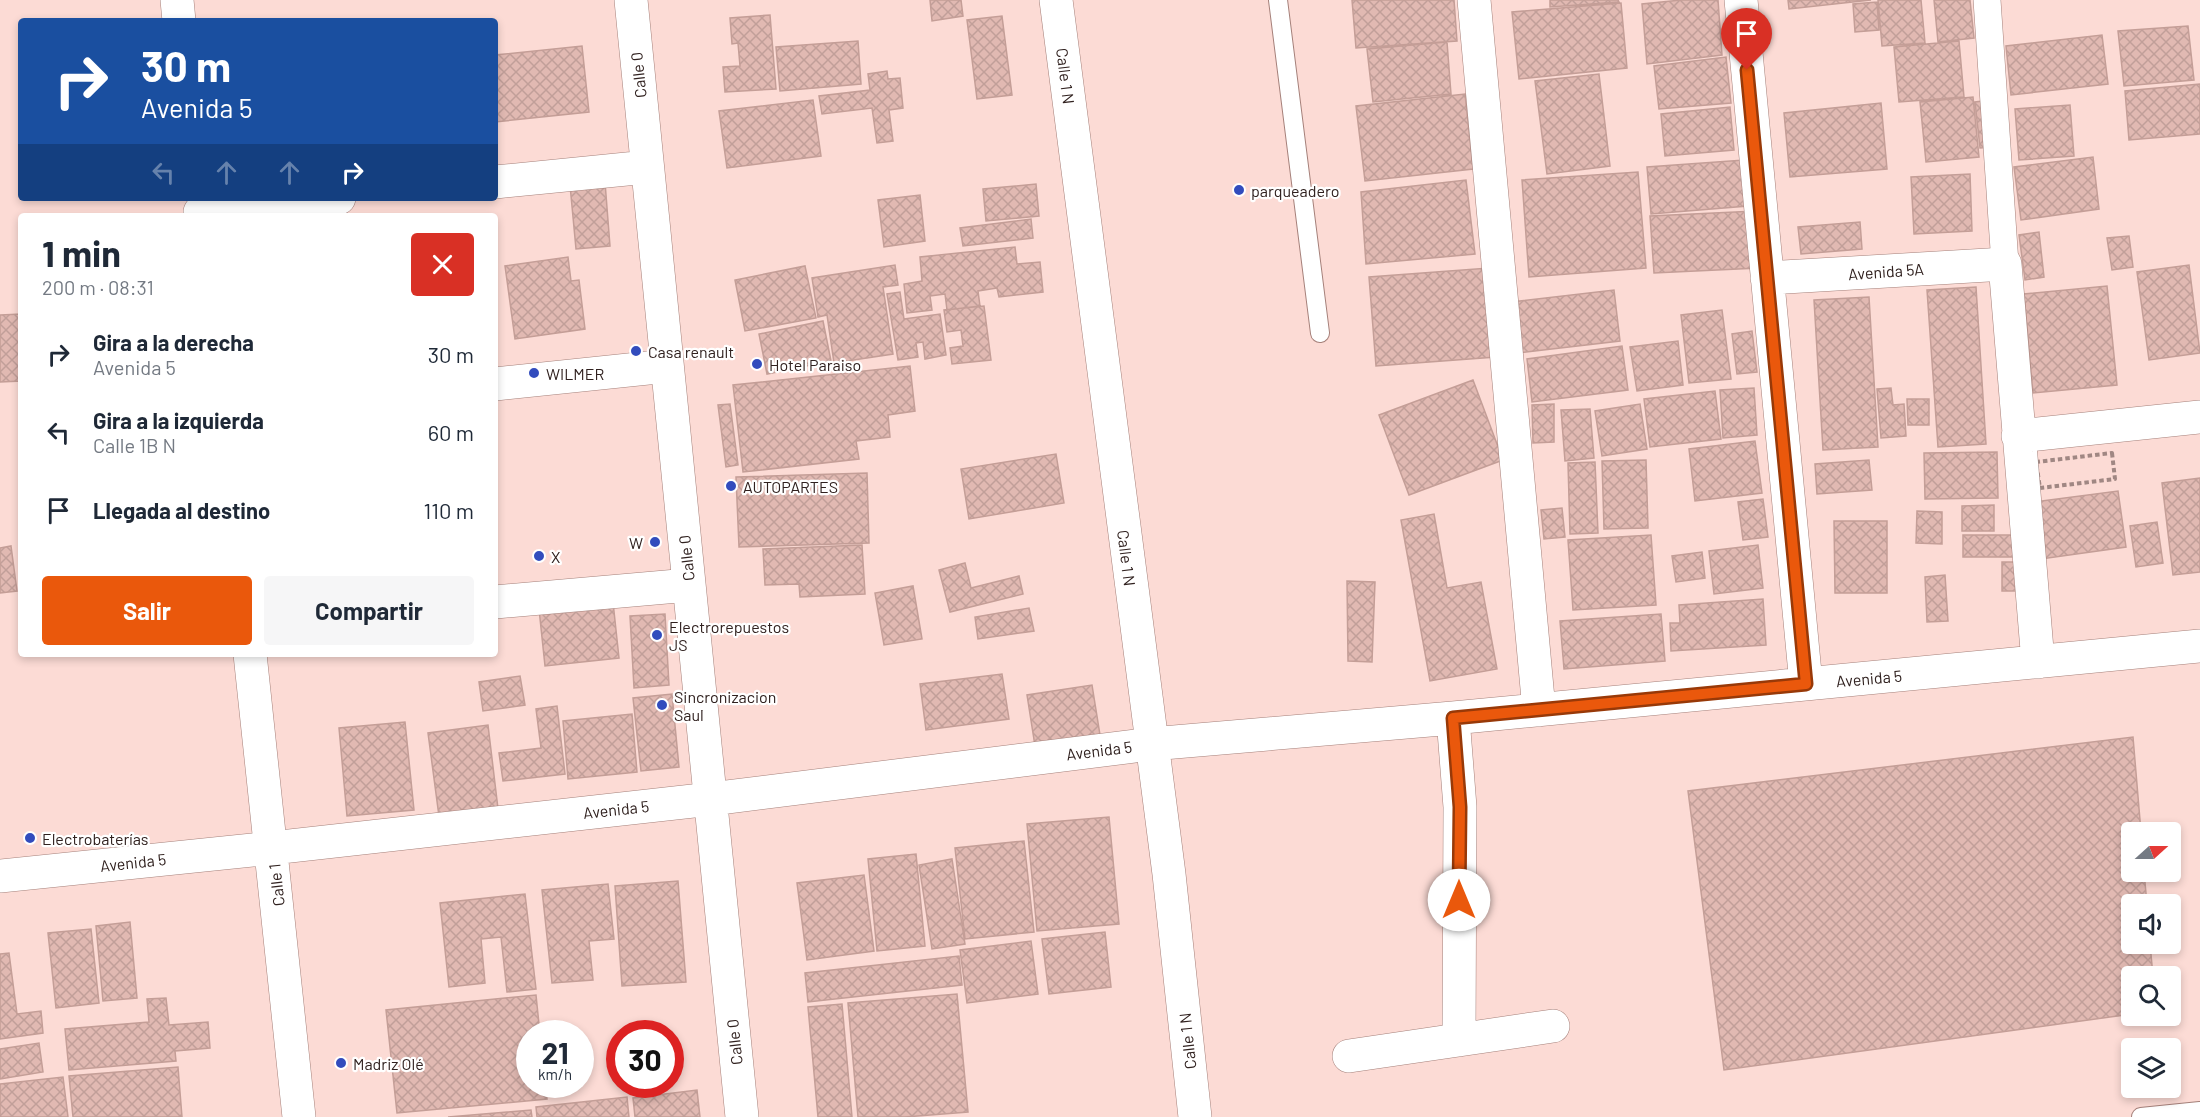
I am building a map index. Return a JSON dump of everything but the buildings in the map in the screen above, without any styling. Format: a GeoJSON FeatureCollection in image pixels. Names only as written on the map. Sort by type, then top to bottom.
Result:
{"type":"FeatureCollection","features":[{"type":"Feature","properties":{"kind":"street"},"geometry":{"type":"LineString","coordinates":[[177,0],[179,18]]}},
{"type":"Feature","properties":{"kind":"street","name":"Calle 0"},"geometry":{"type":"LineString","coordinates":[[631,0],[742,1117]]}},
{"type":"Feature","properties":{"kind":"street","name":"Calle 1 N"},"geometry":{"type":"LineString","coordinates":[[1056,0],[1169,874],[1195,1117]]}},
{"type":"Feature","properties":{"kind":"street"},"geometry":{"type":"LineString","coordinates":[[1474,0],[1539,710]]}},
{"type":"Feature","properties":{"kind":"street"},"geometry":{"type":"LineString","coordinates":[[1741,0],[1806,684]]}},
{"type":"Feature","properties":{"kind":"street"},"geometry":{"type":"LineString","coordinates":[[1987,0],[2018,436],[2038,662]]}},
{"type":"Feature","properties":{"kind":"street"},"geometry":{"type":"LineString","coordinates":[[498,182],[647,167]]}},
{"type":"Feature","properties":{"kind":"street"},"geometry":{"type":"LineString","coordinates":[[200,209],[301,201]]}},
{"type":"Feature","properties":{"kind":"street","name":"Avenida 5A"},"geometry":{"type":"LineString","coordinates":[[1767,278],[2005,264]]}},
{"type":"Feature","properties":{"kind":"street"},"geometry":{"type":"LineString","coordinates":[[498,384],[667,366]]}},
{"type":"Feature","properties":{"kind":"street"},"geometry":{"type":"LineString","coordinates":[[2018,436],[2200,417]]}},
{"type":"Feature","properties":{"kind":"street"},"geometry":{"type":"LineString","coordinates":[[498,602],[689,585]]}},
{"type":"Feature","properties":{"kind":"street","name":"Avenida 5"},"geometry":{"type":"LineString","coordinates":[[0,876],[272,848],[711,798],[1151,744],[1539,710],[2200,646]]}},
{"type":"Feature","properties":{"kind":"street","name":"Calle 1"},"geometry":{"type":"LineString","coordinates":[[250,657],[299,1117]]}},
{"type":"Feature","properties":{"kind":"street"},"geometry":{"type":"LineString","coordinates":[[1453,718],[1460,807],[1459,1040]]}},
{"type":"Feature","properties":{"kind":"street"},"geometry":{"type":"LineString","coordinates":[[1349,1056],[1552,1026]]}},
{"type":"Feature","properties":{"kind":"lane"},"geometry":{"type":"LineString","coordinates":[[1278,0],[1320,333]]}},
{"type":"Feature","properties":{"kind":"lane"},"geometry":{"type":"LineString","coordinates":[[2141,1117],[2200,1111]]}},
{"type":"Feature","properties":{"kind":"path"},"geometry":{"type":"LineString","coordinates":[[2112,453],[2115,479],[2040,488],[2036,462],[2112,453]]}},
{"type":"Feature","properties":{"kind":"place","name":"parqueadero"},"geometry":{"type":"Point","coordinates":[1239,190]}},
{"type":"Feature","properties":{"kind":"place","name":"Casa renault"},"geometry":{"type":"Point","coordinates":[636,351]}},
{"type":"Feature","properties":{"kind":"place","name":"Hotel Paraiso"},"geometry":{"type":"Point","coordinates":[757,364]}},
{"type":"Feature","properties":{"kind":"place","name":"WILMER"},"geometry":{"type":"Point","coordinates":[534,373]}},
{"type":"Feature","properties":{"kind":"place","name":"AUTOPARTES"},"geometry":{"type":"Point","coordinates":[731,486]}},
{"type":"Feature","properties":{"kind":"place","name":"W"},"geometry":{"type":"Point","coordinates":[655,542]}},
{"type":"Feature","properties":{"kind":"place","name":"X"},"geometry":{"type":"Point","coordinates":[539,556]}},
{"type":"Feature","properties":{"kind":"place","name":"Electrorepuestos JS"},"geometry":{"type":"Point","coordinates":[657,635]}},
{"type":"Feature","properties":{"kind":"place","name":"Sincronizacion Saul"},"geometry":{"type":"Point","coordinates":[662,705]}},
{"type":"Feature","properties":{"kind":"place","name":"Electrobaterías"},"geometry":{"type":"Point","coordinates":[30,838]}},
{"type":"Feature","properties":{"kind":"place","name":"Madriz Olé"},"geometry":{"type":"Point","coordinates":[341,1063]}},
{"type":"Feature","properties":{"kind":"route"},"geometry":{"type":"LineString","coordinates":[[1459,900],[1460,807],[1453,718],[1806,684],[1747,70]]}}]}
